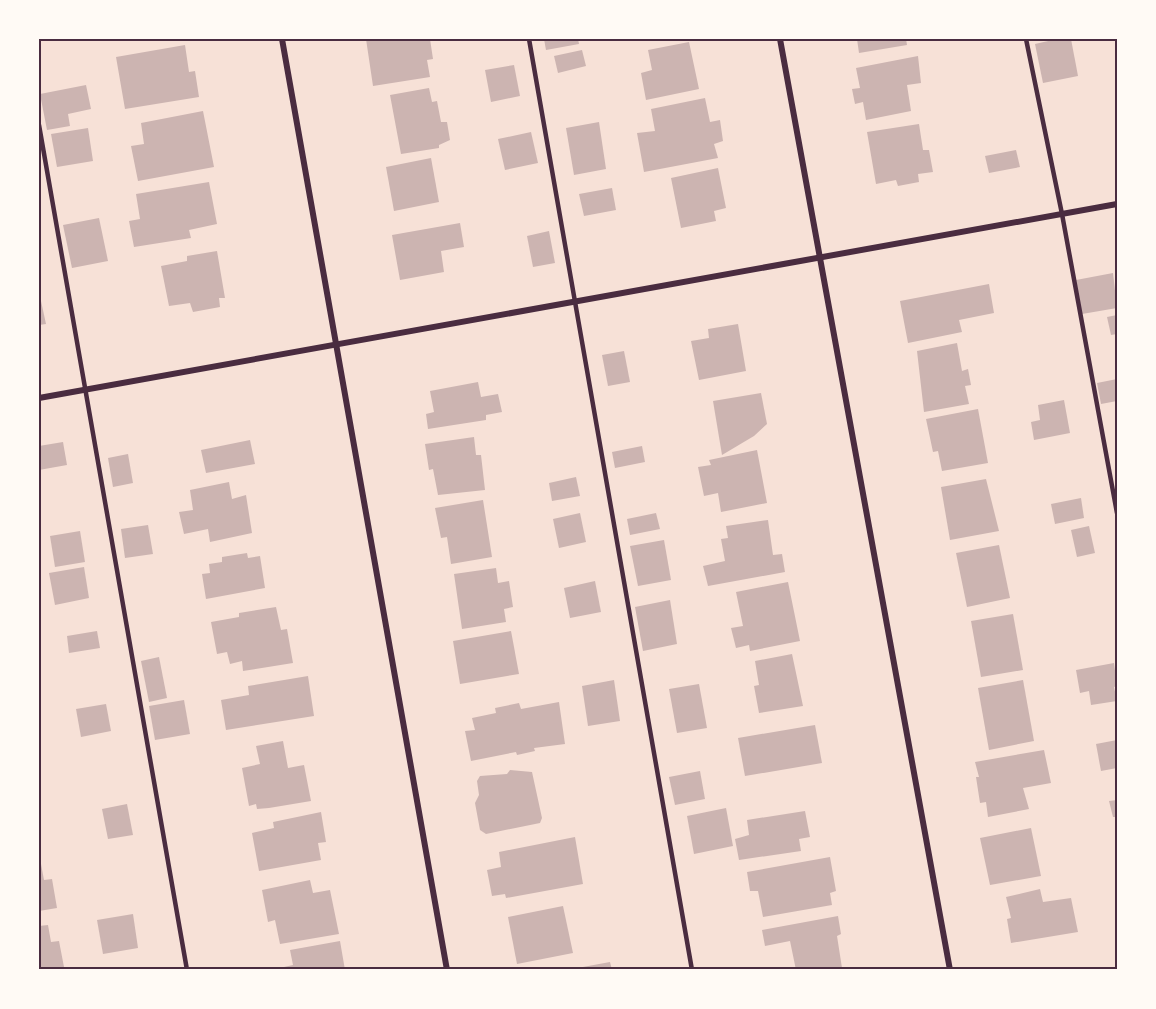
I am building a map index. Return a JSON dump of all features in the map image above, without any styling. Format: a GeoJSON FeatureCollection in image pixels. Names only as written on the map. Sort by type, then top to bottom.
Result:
{"type":"FeatureCollection","features":[{"type":"Feature","properties":{"kind":"street"},"geometry":{"type":"LineString","coordinates":[[282,39],[338,343],[447,970]]}},
{"type":"Feature","properties":{"kind":"street"},"geometry":{"type":"LineString","coordinates":[[780,39],[950,970]]}},
{"type":"Feature","properties":{"kind":"street"},"geometry":{"type":"LineString","coordinates":[[39,398],[573,300],[1117,204]]}},
{"type":"Feature","properties":{"kind":"lane"},"geometry":{"type":"LineString","coordinates":[[529,39],[692,970]]}},
{"type":"Feature","properties":{"kind":"lane"},"geometry":{"type":"LineString","coordinates":[[1026,39],[1062,214],[1117,513]]}},
{"type":"Feature","properties":{"kind":"lane"},"geometry":{"type":"LineString","coordinates":[[39,125],[86,390],[105,516],[187,970]]}},
{"type":"Feature","properties":{"kind":"building"},"geometry":{"type":"Polygon","coordinates":[[[366,39],[430,39],[433,59],[427,60],[430,77],[373,86],[366,39]]]}},
{"type":"Feature","properties":{"kind":"building"},"geometry":{"type":"Polygon","coordinates":[[[544,39],[578,39],[579,44],[546,50],[544,39]]]}},
{"type":"Feature","properties":{"kind":"building"},"geometry":{"type":"Polygon","coordinates":[[[857,39],[906,39],[907,45],[859,53],[857,39]]]}},
{"type":"Feature","properties":{"kind":"building"},"geometry":{"type":"Polygon","coordinates":[[[1057,39],[1071,39],[1078,76],[1043,83],[1035,44],[1057,39]]]}},
{"type":"Feature","properties":{"kind":"building"},"geometry":{"type":"Polygon","coordinates":[[[689,42],[699,89],[646,100],[641,73],[652,70],[648,50],[689,42]]]}},
{"type":"Feature","properties":{"kind":"building"},"geometry":{"type":"Polygon","coordinates":[[[185,45],[189,72],[195,71],[199,97],[125,109],[116,57],[185,45]]]}},
{"type":"Feature","properties":{"kind":"building"},"geometry":{"type":"Polygon","coordinates":[[[582,50],[586,66],[558,73],[554,56],[582,50]]]}},
{"type":"Feature","properties":{"kind":"building"},"geometry":{"type":"Polygon","coordinates":[[[918,56],[921,83],[907,85],[911,111],[866,120],[863,102],[855,104],[852,89],[860,88],[856,68],[918,56]]]}},
{"type":"Feature","properties":{"kind":"building"},"geometry":{"type":"Polygon","coordinates":[[[514,65],[520,96],[491,102],[485,70],[514,65]]]}},
{"type":"Feature","properties":{"kind":"building"},"geometry":{"type":"Polygon","coordinates":[[[86,85],[91,109],[68,114],[70,126],[47,130],[40,94],[86,85]]]}},
{"type":"Feature","properties":{"kind":"building"},"geometry":{"type":"Polygon","coordinates":[[[429,88],[432,102],[437,101],[441,122],[447,122],[450,140],[439,145],[439,148],[401,154],[390,95],[429,88]]]}},
{"type":"Feature","properties":{"kind":"building"},"geometry":{"type":"Polygon","coordinates":[[[705,98],[710,122],[720,120],[723,141],[714,144],[718,158],[644,172],[637,133],[655,131],[651,109],[705,98]]]}},
{"type":"Feature","properties":{"kind":"building"},"geometry":{"type":"Polygon","coordinates":[[[203,111],[214,167],[138,181],[131,146],[144,144],[141,123],[203,111]]]}},
{"type":"Feature","properties":{"kind":"building"},"geometry":{"type":"Polygon","coordinates":[[[599,122],[606,169],[574,175],[566,128],[599,122]]]}},
{"type":"Feature","properties":{"kind":"building"},"geometry":{"type":"Polygon","coordinates":[[[919,124],[923,150],[929,150],[933,172],[918,174],[919,182],[898,186],[896,180],[876,184],[867,132],[919,124]]]}},
{"type":"Feature","properties":{"kind":"building"},"geometry":{"type":"Polygon","coordinates":[[[88,128],[93,161],[57,167],[51,134],[88,128]]]}},
{"type":"Feature","properties":{"kind":"building"},"geometry":{"type":"Polygon","coordinates":[[[531,132],[538,163],[505,170],[498,139],[531,132]]]}},
{"type":"Feature","properties":{"kind":"building"},"geometry":{"type":"Polygon","coordinates":[[[1016,150],[1020,167],[989,173],[985,156],[1016,150]]]}},
{"type":"Feature","properties":{"kind":"building"},"geometry":{"type":"Polygon","coordinates":[[[431,158],[439,202],[394,211],[386,167],[431,158]]]}},
{"type":"Feature","properties":{"kind":"building"},"geometry":{"type":"Polygon","coordinates":[[[718,168],[726,208],[714,211],[716,221],[681,228],[671,178],[718,168]]]}},
{"type":"Feature","properties":{"kind":"building"},"geometry":{"type":"Polygon","coordinates":[[[209,182],[217,224],[189,230],[191,238],[134,247],[129,221],[140,219],[136,194],[209,182]]]}},
{"type":"Feature","properties":{"kind":"building"},"geometry":{"type":"Polygon","coordinates":[[[612,188],[616,210],[584,216],[579,194],[612,188]]]}},
{"type":"Feature","properties":{"kind":"building"},"geometry":{"type":"Polygon","coordinates":[[[99,218],[108,261],[72,268],[63,225],[99,218]]]}},
{"type":"Feature","properties":{"kind":"building"},"geometry":{"type":"Polygon","coordinates":[[[460,223],[464,247],[441,251],[444,272],[400,280],[392,235],[460,223]]]}},
{"type":"Feature","properties":{"kind":"building"},"geometry":{"type":"Polygon","coordinates":[[[549,231],[555,263],[533,267],[527,236],[549,231]]]}},
{"type":"Feature","properties":{"kind":"building"},"geometry":{"type":"Polygon","coordinates":[[[217,251],[225,298],[219,298],[220,307],[193,312],[190,303],[169,306],[161,266],[187,261],[187,256],[217,251]]]}},
{"type":"Feature","properties":{"kind":"building"},"geometry":{"type":"Polygon","coordinates":[[[1113,273],[1117,308],[1082,314],[1076,280],[1113,273]]]}},
{"type":"Feature","properties":{"kind":"building"},"geometry":{"type":"Polygon","coordinates":[[[989,284],[994,313],[959,320],[962,332],[908,343],[900,301],[989,284]]]}},
{"type":"Feature","properties":{"kind":"building"},"geometry":{"type":"Polygon","coordinates":[[[39,292],[46,324],[39,325],[39,292]]]}},
{"type":"Feature","properties":{"kind":"building"},"geometry":{"type":"Polygon","coordinates":[[[1117,315],[1117,334],[1111,335],[1107,317],[1117,315]]]}},
{"type":"Feature","properties":{"kind":"building"},"geometry":{"type":"Polygon","coordinates":[[[738,324],[746,371],[699,380],[691,341],[709,338],[708,329],[738,324]]]}},
{"type":"Feature","properties":{"kind":"building"},"geometry":{"type":"Polygon","coordinates":[[[957,343],[962,371],[968,369],[971,385],[965,386],[969,404],[924,412],[917,351],[957,343]]]}},
{"type":"Feature","properties":{"kind":"building"},"geometry":{"type":"Polygon","coordinates":[[[624,351],[630,382],[608,386],[602,355],[624,351]]]}},
{"type":"Feature","properties":{"kind":"building"},"geometry":{"type":"Polygon","coordinates":[[[1117,379],[1117,401],[1101,404],[1097,383],[1117,379]]]}},
{"type":"Feature","properties":{"kind":"building"},"geometry":{"type":"Polygon","coordinates":[[[478,382],[481,397],[498,394],[502,412],[486,415],[486,420],[428,429],[426,414],[434,412],[430,391],[478,382]]]}},
{"type":"Feature","properties":{"kind":"building"},"geometry":{"type":"Polygon","coordinates":[[[761,393],[767,424],[754,436],[722,455],[713,401],[761,393]]]}},
{"type":"Feature","properties":{"kind":"building"},"geometry":{"type":"Polygon","coordinates":[[[1064,400],[1070,433],[1034,440],[1031,422],[1040,420],[1038,405],[1064,400]]]}},
{"type":"Feature","properties":{"kind":"building"},"geometry":{"type":"Polygon","coordinates":[[[978,409],[988,463],[942,471],[938,451],[933,452],[926,419],[978,409]]]}},
{"type":"Feature","properties":{"kind":"building"},"geometry":{"type":"Polygon","coordinates":[[[474,437],[476,455],[481,455],[485,490],[438,495],[433,469],[429,470],[425,444],[474,437]]]}},
{"type":"Feature","properties":{"kind":"building"},"geometry":{"type":"Polygon","coordinates":[[[250,440],[255,464],[206,473],[201,450],[250,440]]]}},
{"type":"Feature","properties":{"kind":"building"},"geometry":{"type":"Polygon","coordinates":[[[63,442],[67,465],[39,470],[39,446],[63,442]]]}},
{"type":"Feature","properties":{"kind":"building"},"geometry":{"type":"Polygon","coordinates":[[[642,446],[645,462],[615,468],[612,452],[642,446]]]}},
{"type":"Feature","properties":{"kind":"building"},"geometry":{"type":"Polygon","coordinates":[[[757,450],[767,503],[721,512],[718,493],[704,496],[698,467],[711,465],[709,460],[757,450]]]}},
{"type":"Feature","properties":{"kind":"building"},"geometry":{"type":"Polygon","coordinates":[[[128,454],[133,483],[113,487],[108,458],[128,454]]]}},
{"type":"Feature","properties":{"kind":"building"},"geometry":{"type":"Polygon","coordinates":[[[576,477],[580,496],[552,501],[549,483],[576,477]]]}},
{"type":"Feature","properties":{"kind":"building"},"geometry":{"type":"Polygon","coordinates":[[[986,479],[999,531],[950,540],[941,487],[986,479]]]}},
{"type":"Feature","properties":{"kind":"building"},"geometry":{"type":"Polygon","coordinates":[[[229,482],[232,499],[246,495],[252,533],[210,542],[208,529],[184,534],[179,512],[193,510],[190,490],[229,482]]]}},
{"type":"Feature","properties":{"kind":"building"},"geometry":{"type":"Polygon","coordinates":[[[1081,498],[1084,518],[1055,524],[1051,504],[1081,498]]]}},
{"type":"Feature","properties":{"kind":"building"},"geometry":{"type":"Polygon","coordinates":[[[483,500],[492,557],[451,564],[447,537],[441,538],[435,508],[483,500]]]}},
{"type":"Feature","properties":{"kind":"building"},"geometry":{"type":"Polygon","coordinates":[[[580,513],[586,542],[559,548],[553,519],[580,513]]]}},
{"type":"Feature","properties":{"kind":"building"},"geometry":{"type":"Polygon","coordinates":[[[656,513],[660,529],[630,535],[627,519],[656,513]]]}},
{"type":"Feature","properties":{"kind":"building"},"geometry":{"type":"Polygon","coordinates":[[[768,520],[773,555],[782,554],[785,572],[708,586],[703,566],[725,561],[721,539],[728,538],[726,526],[768,520]]]}},
{"type":"Feature","properties":{"kind":"building"},"geometry":{"type":"Polygon","coordinates":[[[148,525],[153,554],[125,558],[121,529],[148,525]]]}},
{"type":"Feature","properties":{"kind":"building"},"geometry":{"type":"Polygon","coordinates":[[[1089,526],[1095,553],[1077,557],[1071,530],[1089,526]]]}},
{"type":"Feature","properties":{"kind":"building"},"geometry":{"type":"Polygon","coordinates":[[[80,531],[85,562],[55,567],[50,536],[80,531]]]}},
{"type":"Feature","properties":{"kind":"building"},"geometry":{"type":"Polygon","coordinates":[[[664,540],[671,580],[638,586],[630,546],[664,540]]]}},
{"type":"Feature","properties":{"kind":"building"},"geometry":{"type":"Polygon","coordinates":[[[999,545],[1010,598],[967,607],[956,553],[999,545]]]}},
{"type":"Feature","properties":{"kind":"building"},"geometry":{"type":"Polygon","coordinates":[[[247,553],[248,558],[260,556],[265,588],[206,599],[202,574],[210,573],[209,564],[222,562],[222,557],[247,553]]]}},
{"type":"Feature","properties":{"kind":"building"},"geometry":{"type":"Polygon","coordinates":[[[84,567],[89,598],[55,605],[49,573],[84,567]]]}},
{"type":"Feature","properties":{"kind":"building"},"geometry":{"type":"Polygon","coordinates":[[[496,568],[498,583],[509,581],[513,607],[504,609],[506,622],[462,629],[454,574],[496,568]]]}},
{"type":"Feature","properties":{"kind":"building"},"geometry":{"type":"Polygon","coordinates":[[[595,581],[601,612],[570,618],[564,588],[595,581]]]}},
{"type":"Feature","properties":{"kind":"building"},"geometry":{"type":"Polygon","coordinates":[[[788,582],[800,641],[750,651],[749,645],[736,648],[731,628],[743,626],[736,592],[788,582]]]}},
{"type":"Feature","properties":{"kind":"building"},"geometry":{"type":"Polygon","coordinates":[[[670,600],[677,644],[643,651],[635,607],[670,600]]]}},
{"type":"Feature","properties":{"kind":"building"},"geometry":{"type":"Polygon","coordinates":[[[276,607],[281,630],[287,629],[293,663],[243,671],[242,661],[230,664],[227,652],[217,654],[211,622],[239,617],[239,613],[276,607]]]}},
{"type":"Feature","properties":{"kind":"building"},"geometry":{"type":"Polygon","coordinates":[[[1013,614],[1023,670],[981,677],[971,621],[1013,614]]]}},
{"type":"Feature","properties":{"kind":"building"},"geometry":{"type":"Polygon","coordinates":[[[97,631],[100,648],[69,653],[67,636],[97,631]]]}},
{"type":"Feature","properties":{"kind":"building"},"geometry":{"type":"Polygon","coordinates":[[[511,631],[519,674],[460,684],[453,641],[511,631]]]}},
{"type":"Feature","properties":{"kind":"building"},"geometry":{"type":"Polygon","coordinates":[[[792,654],[803,706],[759,713],[754,686],[759,685],[755,661],[792,654]]]}},
{"type":"Feature","properties":{"kind":"building"},"geometry":{"type":"Polygon","coordinates":[[[159,657],[167,698],[149,702],[141,661],[159,657]]]}},
{"type":"Feature","properties":{"kind":"building"},"geometry":{"type":"Polygon","coordinates":[[[1114,663],[1117,686],[1114,687],[1117,701],[1091,705],[1089,691],[1080,693],[1076,670],[1114,663]]]}},
{"type":"Feature","properties":{"kind":"building"},"geometry":{"type":"Polygon","coordinates":[[[308,676],[314,716],[226,730],[221,700],[249,695],[248,686],[308,676]]]}},
{"type":"Feature","properties":{"kind":"building"},"geometry":{"type":"Polygon","coordinates":[[[614,680],[620,721],[588,726],[582,686],[614,680]]]}},
{"type":"Feature","properties":{"kind":"building"},"geometry":{"type":"Polygon","coordinates":[[[1023,680],[1034,741],[989,750],[978,688],[1023,680]]]}},
{"type":"Feature","properties":{"kind":"building"},"geometry":{"type":"Polygon","coordinates":[[[699,684],[707,728],[677,733],[669,689],[699,684]]]}},
{"type":"Feature","properties":{"kind":"building"},"geometry":{"type":"Polygon","coordinates":[[[184,700],[190,734],[155,740],[149,706],[184,700]]]}},
{"type":"Feature","properties":{"kind":"building"},"geometry":{"type":"Polygon","coordinates":[[[559,702],[565,744],[534,748],[535,751],[517,755],[516,752],[471,761],[465,731],[475,730],[472,718],[496,713],[495,708],[519,703],[521,709],[559,702]]]}},
{"type":"Feature","properties":{"kind":"building"},"geometry":{"type":"Polygon","coordinates":[[[106,704],[111,731],[81,737],[76,709],[106,704]]]}},
{"type":"Feature","properties":{"kind":"building"},"geometry":{"type":"Polygon","coordinates":[[[815,725],[822,763],[745,776],[738,738],[815,725]]]}},
{"type":"Feature","properties":{"kind":"building"},"geometry":{"type":"Polygon","coordinates":[[[1117,740],[1117,768],[1101,771],[1096,744],[1117,740]]]}},
{"type":"Feature","properties":{"kind":"building"},"geometry":{"type":"Polygon","coordinates":[[[283,741],[288,768],[304,765],[311,801],[257,809],[256,804],[249,806],[242,768],[260,764],[256,746],[283,741]]]}},
{"type":"Feature","properties":{"kind":"building"},"geometry":{"type":"Polygon","coordinates":[[[1044,750],[1051,783],[1023,788],[1029,809],[988,817],[986,802],[980,803],[976,777],[979,777],[975,762],[1044,750]]]}},
{"type":"Feature","properties":{"kind":"building"},"geometry":{"type":"Polygon","coordinates":[[[510,770],[532,772],[542,818],[540,823],[486,834],[480,830],[475,803],[479,795],[477,781],[480,776],[507,774],[510,770]]]}},
{"type":"Feature","properties":{"kind":"building"},"geometry":{"type":"Polygon","coordinates":[[[700,771],[705,799],[675,805],[669,777],[700,771]]]}},
{"type":"Feature","properties":{"kind":"building"},"geometry":{"type":"Polygon","coordinates":[[[1117,800],[1117,817],[1113,817],[1109,801],[1117,800]]]}},
{"type":"Feature","properties":{"kind":"building"},"geometry":{"type":"Polygon","coordinates":[[[127,804],[133,835],[108,839],[102,809],[127,804]]]}},
{"type":"Feature","properties":{"kind":"building"},"geometry":{"type":"Polygon","coordinates":[[[726,808],[733,846],[694,854],[687,816],[726,808]]]}},
{"type":"Feature","properties":{"kind":"building"},"geometry":{"type":"Polygon","coordinates":[[[805,811],[810,837],[799,839],[801,851],[739,860],[735,839],[749,835],[747,820],[805,811]]]}},
{"type":"Feature","properties":{"kind":"building"},"geometry":{"type":"Polygon","coordinates":[[[321,812],[326,842],[318,843],[321,860],[259,871],[252,833],[274,828],[273,822],[321,812]]]}},
{"type":"Feature","properties":{"kind":"building"},"geometry":{"type":"Polygon","coordinates":[[[1031,828],[1041,876],[990,885],[980,838],[1031,828]]]}},
{"type":"Feature","properties":{"kind":"building"},"geometry":{"type":"Polygon","coordinates":[[[575,837],[583,884],[506,898],[505,894],[492,896],[487,870],[501,867],[499,852],[575,837]]]}},
{"type":"Feature","properties":{"kind":"building"},"geometry":{"type":"Polygon","coordinates":[[[830,857],[836,891],[830,893],[832,905],[763,917],[758,891],[750,891],[747,872],[830,857]]]}},
{"type":"Feature","properties":{"kind":"building"},"geometry":{"type":"Polygon","coordinates":[[[39,864],[41,864],[44,880],[52,879],[57,908],[39,911],[39,864]]]}},
{"type":"Feature","properties":{"kind":"building"},"geometry":{"type":"Polygon","coordinates":[[[310,880],[313,893],[330,890],[339,934],[280,944],[275,920],[268,922],[262,890],[310,880]]]}},
{"type":"Feature","properties":{"kind":"building"},"geometry":{"type":"Polygon","coordinates":[[[1040,889],[1043,902],[1071,898],[1078,932],[1011,943],[1007,919],[1011,918],[1006,897],[1040,889]]]}},
{"type":"Feature","properties":{"kind":"building"},"geometry":{"type":"Polygon","coordinates":[[[563,906],[573,953],[517,964],[508,917],[563,906]]]}},
{"type":"Feature","properties":{"kind":"building"},"geometry":{"type":"Polygon","coordinates":[[[133,914],[138,948],[103,954],[97,920],[133,914]]]}},
{"type":"Feature","properties":{"kind":"building"},"geometry":{"type":"Polygon","coordinates":[[[838,916],[841,934],[837,936],[842,968],[796,970],[790,941],[765,946],[762,930],[838,916]]]}},
{"type":"Feature","properties":{"kind":"building"},"geometry":{"type":"Polygon","coordinates":[[[48,925],[51,942],[59,941],[64,967],[39,970],[39,926],[48,925]]]}},
{"type":"Feature","properties":{"kind":"building"},"geometry":{"type":"Polygon","coordinates":[[[340,941],[345,970],[284,970],[284,967],[293,965],[290,950],[340,941]]]}},
{"type":"Feature","properties":{"kind":"building"},"geometry":{"type":"Polygon","coordinates":[[[610,962],[612,970],[572,970],[572,969],[610,962]]]}}]}
